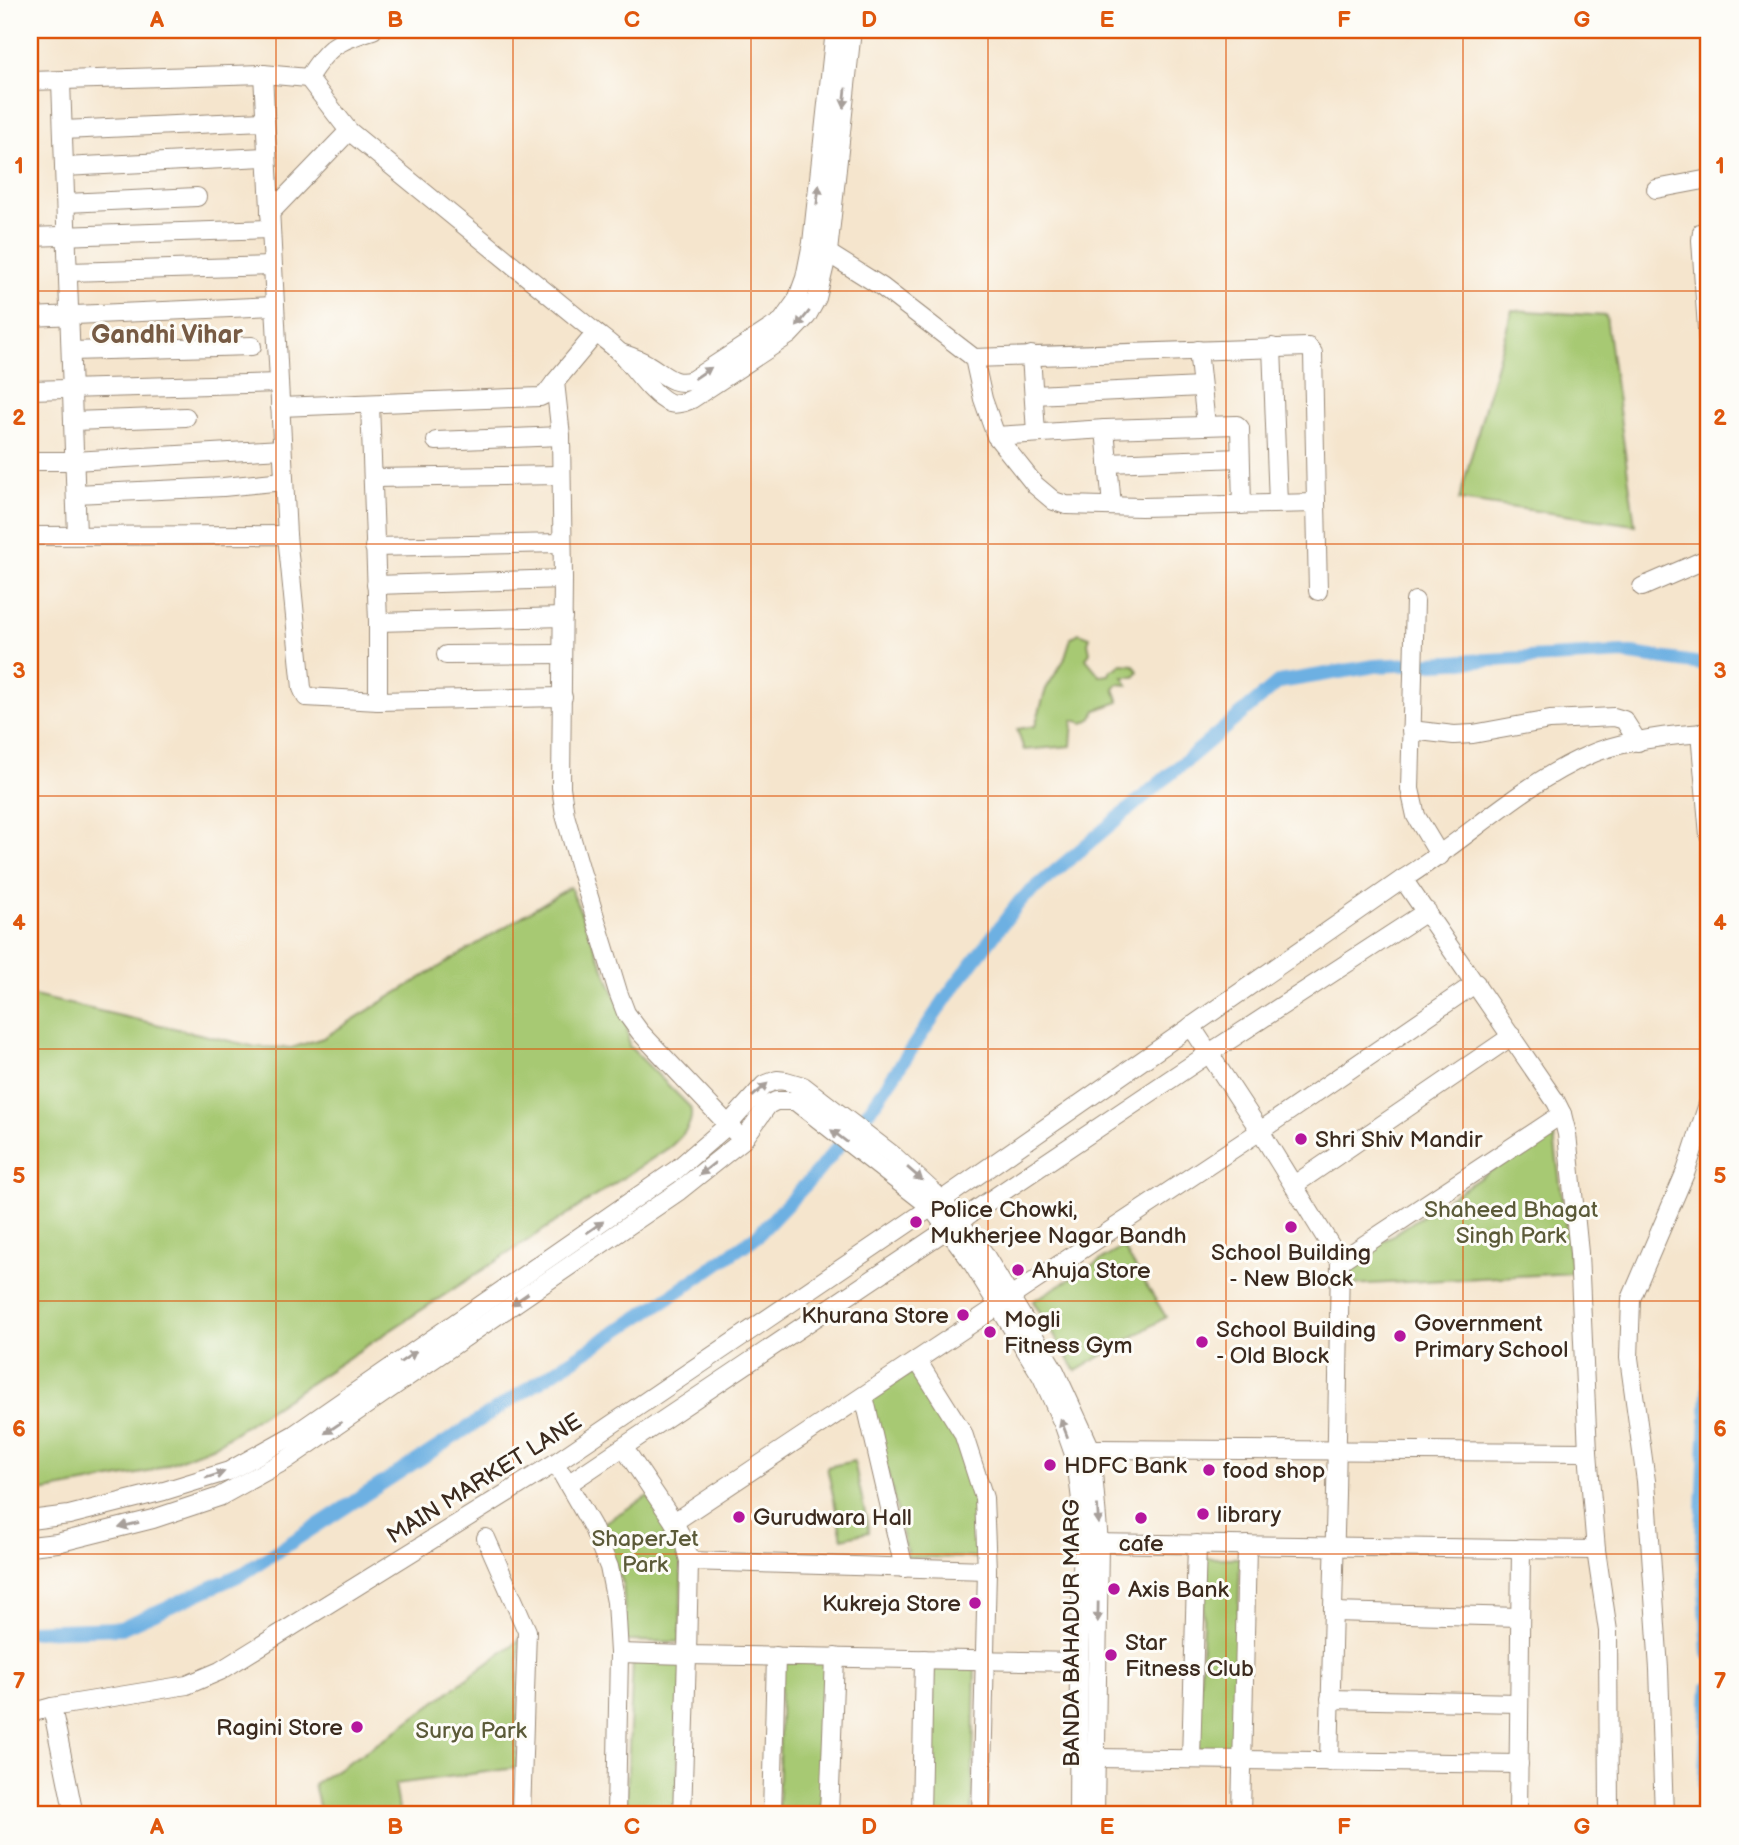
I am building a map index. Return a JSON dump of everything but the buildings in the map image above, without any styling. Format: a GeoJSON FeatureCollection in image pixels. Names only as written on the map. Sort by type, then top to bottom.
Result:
{"type":"FeatureCollection","features":[{"type":"Feature","properties":{"kind":"street"},"geometry":{"type":"LineString","coordinates":[[308,78],[320,58],[331,47],[346,38],[373,30]]}},
{"type":"Feature","properties":{"kind":"street"},"geometry":{"type":"LineString","coordinates":[[30,81],[262,74],[308,78],[349,131],[621,353],[665,399],[680,404],[692,399],[789,335],[807,316],[817,298],[835,30]]}},
{"type":"Feature","properties":{"kind":"street"},"geometry":{"type":"LineString","coordinates":[[820,247],[852,30]]}},
{"type":"Feature","properties":{"kind":"street"},"geometry":{"type":"LineString","coordinates":[[262,74],[286,535],[303,693],[310,698],[378,701],[563,697]]}},
{"type":"Feature","properties":{"kind":"street"},"geometry":{"type":"LineString","coordinates":[[61,81],[77,535]]}},
{"type":"Feature","properties":{"kind":"street"},"geometry":{"type":"LineString","coordinates":[[63,130],[264,121]]}},
{"type":"Feature","properties":{"kind":"street"},"geometry":{"type":"LineString","coordinates":[[30,237],[67,237],[270,221],[349,131]]}},
{"type":"Feature","properties":{"kind":"street"},"geometry":{"type":"LineString","coordinates":[[64,167],[266,157]]}},
{"type":"Feature","properties":{"kind":"street"},"geometry":{"type":"LineString","coordinates":[[1656,189],[1709,179]]}},
{"type":"Feature","properties":{"kind":"street"},"geometry":{"type":"LineString","coordinates":[[66,203],[197,197]]}},
{"type":"Feature","properties":{"kind":"street"},"geometry":{"type":"LineString","coordinates":[[1709,229],[1702,232],[1700,240],[1709,358]]}},
{"type":"Feature","properties":{"kind":"street"},"geometry":{"type":"LineString","coordinates":[[820,247],[882,287],[974,358],[983,399],[996,436],[1044,494],[1054,501],[1066,505],[1112,506],[1316,502]]}},
{"type":"Feature","properties":{"kind":"street"},"geometry":{"type":"LineString","coordinates":[[69,271],[272,266]]}},
{"type":"Feature","properties":{"kind":"street"},"geometry":{"type":"LineString","coordinates":[[30,317],[274,306]]}},
{"type":"Feature","properties":{"kind":"street"},"geometry":{"type":"LineString","coordinates":[[279,407],[540,397],[546,394],[596,333]]}},
{"type":"Feature","properties":{"kind":"street"},"geometry":{"type":"LineString","coordinates":[[71,351],[252,346]]}},
{"type":"Feature","properties":{"kind":"street"},"geometry":{"type":"LineString","coordinates":[[974,358],[1308,346],[1313,353],[1318,590]]}},
{"type":"Feature","properties":{"kind":"street"},"geometry":{"type":"LineString","coordinates":[[1272,347],[1278,503]]}},
{"type":"Feature","properties":{"kind":"street"},"geometry":{"type":"LineString","coordinates":[[1198,350],[1206,425]]}},
{"type":"Feature","properties":{"kind":"street"},"geometry":{"type":"LineString","coordinates":[[1031,355],[1036,433]]}},
{"type":"Feature","properties":{"kind":"street"},"geometry":{"type":"LineString","coordinates":[[555,382],[561,436],[563,697],[560,764],[565,815],[626,1013],[640,1032],[743,1139]]}},
{"type":"Feature","properties":{"kind":"street"},"geometry":{"type":"LineString","coordinates":[[30,390],[278,383]]}},
{"type":"Feature","properties":{"kind":"street"},"geometry":{"type":"LineString","coordinates":[[1034,395],[1201,387]]}},
{"type":"Feature","properties":{"kind":"street"},"geometry":{"type":"LineString","coordinates":[[370,404],[378,622],[378,701]]}},
{"type":"Feature","properties":{"kind":"street"},"geometry":{"type":"LineString","coordinates":[[73,421],[186,417]]}},
{"type":"Feature","properties":{"kind":"street"},"geometry":{"type":"LineString","coordinates":[[996,436],[1237,425],[1240,428],[1242,505]]}},
{"type":"Feature","properties":{"kind":"street"},"geometry":{"type":"LineString","coordinates":[[1105,429],[1112,506]]}},
{"type":"Feature","properties":{"kind":"street"},"geometry":{"type":"LineString","coordinates":[[436,441],[561,436]]}},
{"type":"Feature","properties":{"kind":"street"},"geometry":{"type":"LineString","coordinates":[[30,461],[282,449]]}},
{"type":"Feature","properties":{"kind":"street"},"geometry":{"type":"LineString","coordinates":[[1108,463],[1240,458]]}},
{"type":"Feature","properties":{"kind":"street"},"geometry":{"type":"LineString","coordinates":[[373,478],[561,475]]}},
{"type":"Feature","properties":{"kind":"street"},"geometry":{"type":"LineString","coordinates":[[76,494],[223,487],[284,481]]}},
{"type":"Feature","properties":{"kind":"street"},"geometry":{"type":"LineString","coordinates":[[30,537],[286,535]]}},
{"type":"Feature","properties":{"kind":"street"},"geometry":{"type":"LineString","coordinates":[[374,547],[562,543]]}},
{"type":"Feature","properties":{"kind":"street"},"geometry":{"type":"LineString","coordinates":[[1642,586],[1709,558]]}},
{"type":"Feature","properties":{"kind":"street"},"geometry":{"type":"LineString","coordinates":[[1673,574],[1682,576],[1709,571]]}},
{"type":"Feature","properties":{"kind":"street"},"geometry":{"type":"LineString","coordinates":[[376,585],[563,579]]}},
{"type":"Feature","properties":{"kind":"street"},"geometry":{"type":"LineString","coordinates":[[1415,601],[1411,802],[1416,816],[1440,856]]}},
{"type":"Feature","properties":{"kind":"street"},"geometry":{"type":"LineString","coordinates":[[378,622],[563,617]]}},
{"type":"Feature","properties":{"kind":"street"},"geometry":{"type":"LineString","coordinates":[[446,655],[562,654]]}},
{"type":"Feature","properties":{"kind":"street"},"geometry":{"type":"LineString","coordinates":[[1411,726],[1454,735],[1549,720],[1615,717],[1624,720],[1638,742]]}},
{"type":"Feature","properties":{"kind":"street","name":"MAIN MARKET LANE"},"geometry":{"type":"LineString","coordinates":[[30,1713],[187,1685],[205,1679],[555,1463],[1440,856],[1528,789],[1592,753],[1638,742],[1705,742]]}},
{"type":"Feature","properties":{"kind":"street"},"geometry":{"type":"LineString","coordinates":[[1705,742],[1709,835]]}},
{"type":"Feature","properties":{"kind":"street"},"geometry":{"type":"LineString","coordinates":[[1403,879],[1512,1036],[1562,1114],[1567,1134],[1579,1253],[1588,1452],[1596,1550],[1608,1643],[1609,1815]]}},
{"type":"Feature","properties":{"kind":"street"},"geometry":{"type":"LineString","coordinates":[[568,1484],[1208,1054],[1427,911]]}},
{"type":"Feature","properties":{"kind":"street"},"geometry":{"type":"LineString","coordinates":[[674,1522],[1260,1131],[1476,983]]}},
{"type":"Feature","properties":{"kind":"street"},"geometry":{"type":"LineString","coordinates":[[1191,1026],[1340,1261],[1329,1762]]}},
{"type":"Feature","properties":{"kind":"street"},"geometry":{"type":"LineString","coordinates":[[1294,1185],[1512,1036]]}},
{"type":"Feature","properties":{"kind":"street"},"geometry":{"type":"LineString","coordinates":[[30,1520],[69,1515],[164,1492],[229,1471],[295,1434],[676,1170],[728,1125],[764,1085],[777,1080],[880,1156]]}},
{"type":"Feature","properties":{"kind":"street"},"geometry":{"type":"LineString","coordinates":[[30,1546],[57,1543],[141,1522],[219,1497],[286,1460],[679,1191],[743,1139],[768,1105],[776,1101],[822,1099],[880,1156]]}},
{"type":"Feature","properties":{"kind":"street"},"geometry":{"type":"LineString","coordinates":[[1664,1815],[1659,1669],[1648,1508],[1629,1359],[1631,1299],[1686,1171],[1709,1101]]}},
{"type":"Feature","properties":{"kind":"street"},"geometry":{"type":"LineString","coordinates":[[1340,1261],[1562,1114]]}},
{"type":"Feature","properties":{"kind":"street","name":"BANDA BAHADUR MARG"},"geometry":{"type":"LineString","coordinates":[[880,1156],[936,1203],[954,1226],[1055,1371],[1091,1449],[1095,1815]]}},
{"type":"Feature","properties":{"kind":"street","name":"BANDA BAHADUR MARG"},"geometry":{"type":"LineString","coordinates":[[1005,1301],[1042,1377],[1076,1460],[1081,1500],[1091,1543],[1079,1662],[1078,1815]]}},
{"type":"Feature","properties":{"kind":"street"},"geometry":{"type":"LineString","coordinates":[[917,1360],[963,1433],[984,1498],[987,1570],[981,1815]]}},
{"type":"Feature","properties":{"kind":"street"},"geometry":{"type":"LineString","coordinates":[[863,1396],[904,1568]]}},
{"type":"Feature","properties":{"kind":"street"},"geometry":{"type":"LineString","coordinates":[[624,1448],[686,1541],[689,1561],[682,1815]]}},
{"type":"Feature","properties":{"kind":"street"},"geometry":{"type":"LineString","coordinates":[[1076,1460],[1091,1449],[1588,1452]]}},
{"type":"Feature","properties":{"kind":"street"},"geometry":{"type":"LineString","coordinates":[[555,1463],[592,1526],[609,1567],[616,1602],[619,1653],[616,1815]]}},
{"type":"Feature","properties":{"kind":"street"},"geometry":{"type":"LineString","coordinates":[[486,1538],[527,1631],[521,1815]]}},
{"type":"Feature","properties":{"kind":"street"},"geometry":{"type":"LineString","coordinates":[[1091,1543],[1197,1545],[1223,1551],[1247,1545],[1596,1550]]}},
{"type":"Feature","properties":{"kind":"street"},"geometry":{"type":"LineString","coordinates":[[1191,1759],[1197,1545]]}},
{"type":"Feature","properties":{"kind":"street"},"geometry":{"type":"LineString","coordinates":[[1241,1815],[1247,1545]]}},
{"type":"Feature","properties":{"kind":"street"},"geometry":{"type":"LineString","coordinates":[[1518,1815],[1521,1548]]}},
{"type":"Feature","properties":{"kind":"street"},"geometry":{"type":"LineString","coordinates":[[689,1561],[987,1570]]}},
{"type":"Feature","properties":{"kind":"street"},"geometry":{"type":"LineString","coordinates":[[1333,1612],[1520,1618]]}},
{"type":"Feature","properties":{"kind":"street"},"geometry":{"type":"LineString","coordinates":[[619,1653],[1079,1662]]}},
{"type":"Feature","properties":{"kind":"street"},"geometry":{"type":"LineString","coordinates":[[772,1815],[776,1656]]}},
{"type":"Feature","properties":{"kind":"street"},"geometry":{"type":"LineString","coordinates":[[829,1815],[835,1657]]}},
{"type":"Feature","properties":{"kind":"street"},"geometry":{"type":"LineString","coordinates":[[921,1815],[924,1659]]}},
{"type":"Feature","properties":{"kind":"street"},"geometry":{"type":"LineString","coordinates":[[1331,1699],[1519,1703]]}},
{"type":"Feature","properties":{"kind":"street"},"geometry":{"type":"LineString","coordinates":[[52,1707],[74,1815]]}},
{"type":"Feature","properties":{"kind":"street"},"geometry":{"type":"LineString","coordinates":[[1096,1758],[1519,1765]]}},
{"type":"Feature","properties":{"kind":"green space"},"geometry":{"type":"Polygon","coordinates":[[[1512,310],[1606,316],[1635,525],[1459,500],[1512,310]]]}},
{"type":"Feature","properties":{"kind":"green space"},"geometry":{"type":"Polygon","coordinates":[[[1079,633],[1090,637],[1090,652],[1086,659],[1100,676],[1109,675],[1111,670],[1121,664],[1134,665],[1138,671],[1135,677],[1123,677],[1128,685],[1118,684],[1114,689],[1119,702],[1096,710],[1092,718],[1084,723],[1073,720],[1071,746],[1024,750],[1017,729],[1035,726],[1046,689],[1064,660],[1071,638],[1079,633]]]}},
{"type":"Feature","properties":{"kind":"green space"},"geometry":{"type":"Polygon","coordinates":[[[570,887],[627,1024],[629,1046],[690,1107],[691,1119],[683,1134],[670,1147],[214,1446],[148,1472],[30,1494],[30,995],[256,1047],[291,1048],[323,1038],[570,887]]]}},
{"type":"Feature","properties":{"kind":"green space","name":"Shaheed Bhagat Singh Park"},"geometry":{"type":"Polygon","coordinates":[[[1553,1130],[1572,1273],[1351,1285],[1347,1265],[1553,1130]]]}},
{"type":"Feature","properties":{"kind":"green space"},"geometry":{"type":"Polygon","coordinates":[[[1123,1247],[1166,1317],[1076,1371],[1033,1301],[1123,1247]]]}},
{"type":"Feature","properties":{"kind":"green space"},"geometry":{"type":"Polygon","coordinates":[[[916,1369],[959,1439],[980,1499],[981,1558],[908,1557],[870,1399],[916,1369]]]}},
{"type":"Feature","properties":{"kind":"green space"},"geometry":{"type":"Polygon","coordinates":[[[854,1461],[869,1532],[842,1538],[827,1467],[854,1461]]]}},
{"type":"Feature","properties":{"kind":"green space","name":"ShaperJet Park"},"geometry":{"type":"Polygon","coordinates":[[[650,1495],[671,1525],[682,1561],[680,1642],[626,1641],[623,1583],[597,1527],[650,1495]]]}},
{"type":"Feature","properties":{"kind":"green space"},"geometry":{"type":"Polygon","coordinates":[[[1206,1558],[1240,1558],[1234,1751],[1197,1749],[1206,1558]]]}},
{"type":"Feature","properties":{"kind":"green space","name":"Surya Park"},"geometry":{"type":"Polygon","coordinates":[[[519,1640],[516,1768],[395,1784],[400,1815],[321,1815],[314,1784],[386,1738],[519,1640]]]}},
{"type":"Feature","properties":{"kind":"green space"},"geometry":{"type":"Polygon","coordinates":[[[633,1660],[683,1660],[676,1815],[626,1815],[633,1660]]]}},
{"type":"Feature","properties":{"kind":"green space"},"geometry":{"type":"Polygon","coordinates":[[[781,1661],[826,1663],[821,1815],[778,1815],[781,1661]]]}},
{"type":"Feature","properties":{"kind":"green space"},"geometry":{"type":"Polygon","coordinates":[[[933,1666],[975,1666],[972,1815],[930,1815],[933,1666]]]}},
{"type":"Feature","properties":{"kind":"waterway"},"geometry":{"type":"LineString","coordinates":[[30,1631],[121,1628],[244,1573],[671,1296],[757,1236],[813,1177],[875,1103],[950,992],[1020,901],[1279,682],[1375,666],[1624,653],[1709,665]]}},
{"type":"Feature","properties":{"kind":"waterway"},"geometry":{"type":"LineString","coordinates":[[1709,1368],[1702,1537],[1709,1654]]}},
{"type":"Feature","properties":{"kind":"waterway"},"geometry":{"type":"LineString","coordinates":[[1703,1815],[1709,1687]]}},
{"type":"Feature","properties":{"kind":"place","name":"Shri Shiv Mandir"},"geometry":{"type":"Point","coordinates":[1301,1139]}},
{"type":"Feature","properties":{"kind":"place","name":"Police Chowki, Mukherjee Nagar Bandh"},"geometry":{"type":"Point","coordinates":[916,1222]}},
{"type":"Feature","properties":{"kind":"place","name":"School Building - New Block"},"geometry":{"type":"Point","coordinates":[1291,1227]}},
{"type":"Feature","properties":{"kind":"place","name":"Ahuja Store"},"geometry":{"type":"Point","coordinates":[1018,1270]}},
{"type":"Feature","properties":{"kind":"place","name":"Khurana Store"},"geometry":{"type":"Point","coordinates":[963,1315]}},
{"type":"Feature","properties":{"kind":"place","name":"Mogli Fitness Gym"},"geometry":{"type":"Point","coordinates":[990,1332]}},
{"type":"Feature","properties":{"kind":"place","name":"Government Primary School"},"geometry":{"type":"Point","coordinates":[1400,1336]}},
{"type":"Feature","properties":{"kind":"place","name":"School Building - Old Block"},"geometry":{"type":"Point","coordinates":[1202,1342]}},
{"type":"Feature","properties":{"kind":"place","name":"HDFC Bank"},"geometry":{"type":"Point","coordinates":[1050,1465]}},
{"type":"Feature","properties":{"kind":"place","name":"food shop"},"geometry":{"type":"Point","coordinates":[1209,1470]}},
{"type":"Feature","properties":{"kind":"place","name":"library"},"geometry":{"type":"Point","coordinates":[1203,1514]}},
{"type":"Feature","properties":{"kind":"place","name":"Gurudwara Hall"},"geometry":{"type":"Point","coordinates":[739,1517]}},
{"type":"Feature","properties":{"kind":"place","name":"cafe"},"geometry":{"type":"Point","coordinates":[1141,1518]}},
{"type":"Feature","properties":{"kind":"place","name":"Axis Bank"},"geometry":{"type":"Point","coordinates":[1114,1589]}},
{"type":"Feature","properties":{"kind":"place","name":"Kukreja Store"},"geometry":{"type":"Point","coordinates":[975,1603]}},
{"type":"Feature","properties":{"kind":"place","name":"Star Fitness Club"},"geometry":{"type":"Point","coordinates":[1111,1655]}},
{"type":"Feature","properties":{"kind":"place","name":"Ragini Store"},"geometry":{"type":"Point","coordinates":[357,1727]}},
{"type":"Feature","properties":{"kind":"district","name":"Gandhi Vihar"},"geometry":{"type":"Point","coordinates":[167,334]}}]}
